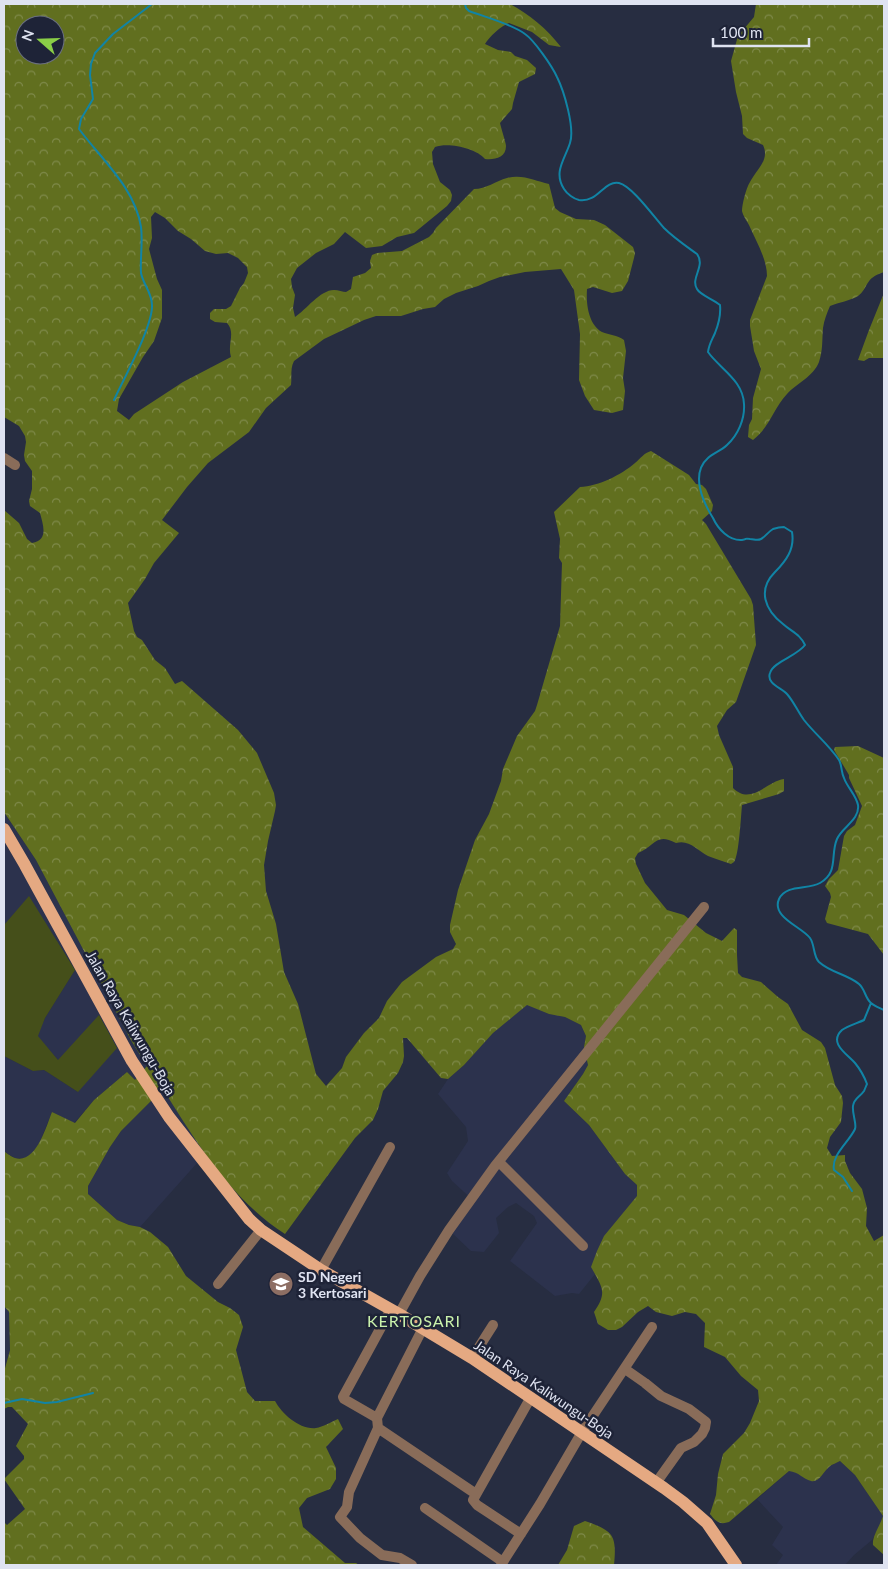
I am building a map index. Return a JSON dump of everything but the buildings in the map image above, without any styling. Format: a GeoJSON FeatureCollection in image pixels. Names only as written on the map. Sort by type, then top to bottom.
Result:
{"type":"FeatureCollection","features":[{"type":"Feature","properties":{"kind":"main road","name":"Jalan Raya Kaliwungu-Boja"},"geometry":{"type":"LineString","coordinates":[[4,829],[132,1061],[169,1117],[245,1215],[260,1230],[321,1270],[395,1311],[472,1358],[683,1502],[707,1523],[736,1565]]}},
{"type":"Feature","properties":{"kind":"street"},"geometry":{"type":"LineString","coordinates":[[4,458],[15,465]]}},
{"type":"Feature","properties":{"kind":"street"},"geometry":{"type":"LineString","coordinates":[[476,1494],[343,1398],[395,1311],[420,1276],[448,1230],[495,1166],[704,907]]}},
{"type":"Feature","properties":{"kind":"street"},"geometry":{"type":"LineString","coordinates":[[321,1270],[390,1147]]}},
{"type":"Feature","properties":{"kind":"street"},"geometry":{"type":"LineString","coordinates":[[500,1162],[583,1246]]}},
{"type":"Feature","properties":{"kind":"street"},"geometry":{"type":"LineString","coordinates":[[218,1284],[260,1230]]}},
{"type":"Feature","properties":{"kind":"street"},"geometry":{"type":"LineString","coordinates":[[472,1358],[493,1325]]}},
{"type":"Feature","properties":{"kind":"street"},"geometry":{"type":"LineString","coordinates":[[425,1508],[502,1564],[582,1432],[652,1327]]}},
{"type":"Feature","properties":{"kind":"street"},"geometry":{"type":"LineString","coordinates":[[412,1565],[400,1558],[382,1555],[360,1538],[340,1518],[347,1507],[349,1492],[377,1423],[423,1328]]}},
{"type":"Feature","properties":{"kind":"street"},"geometry":{"type":"LineString","coordinates":[[625,1369],[661,1396],[689,1409],[706,1422],[702,1434],[694,1442],[681,1448],[656,1483]]}},
{"type":"Feature","properties":{"kind":"street"},"geometry":{"type":"LineString","coordinates":[[521,1534],[475,1504],[473,1500],[531,1397]]}},
{"type":"Feature","properties":{"kind":"shaded area"},"geometry":{"type":"Polygon","coordinates":[[[4,812],[36,860],[132,1042],[148,1066],[135,1080],[127,1072],[94,1100],[74,1123],[52,1112],[39,1144],[27,1158],[15,1158],[4,1153],[4,1056],[33,1071],[44,1070],[78,1092],[58,1060],[37,1036],[45,1018],[75,970],[29,897],[4,925],[4,812]]]}},
{"type":"Feature","properties":{"kind":"shaded area"},"geometry":{"type":"Polygon","coordinates":[[[527,1004],[549,1014],[565,1017],[581,1025],[586,1036],[584,1047],[588,1065],[564,1101],[589,1125],[625,1174],[637,1185],[638,1196],[625,1211],[592,1267],[595,1274],[579,1294],[572,1293],[555,1296],[510,1261],[537,1223],[534,1216],[516,1203],[508,1207],[496,1218],[499,1233],[484,1252],[471,1251],[452,1233],[475,1202],[452,1181],[447,1173],[468,1141],[466,1127],[438,1094],[448,1079],[464,1065],[493,1033],[527,1004]]]}},
{"type":"Feature","properties":{"kind":"shaded area"},"geometry":{"type":"Polygon","coordinates":[[[163,1089],[206,1153],[140,1227],[129,1225],[117,1220],[88,1194],[88,1186],[121,1131],[163,1089]]]}},
{"type":"Feature","properties":{"kind":"shaded area"},"geometry":{"type":"Polygon","coordinates":[[[4,1306],[9,1312],[10,1350],[4,1371],[4,1306]]]}},
{"type":"Feature","properties":{"kind":"shaded area"},"geometry":{"type":"Polygon","coordinates":[[[840,1461],[855,1475],[883,1516],[872,1540],[845,1565],[776,1565],[783,1555],[772,1545],[783,1527],[757,1499],[789,1471],[795,1471],[811,1481],[819,1478],[830,1466],[840,1461]]]}},
{"type":"Feature","properties":{"kind":"green space"},"geometry":{"type":"Polygon","coordinates":[[[4,4],[510,4],[537,22],[561,47],[549,45],[532,32],[509,23],[492,35],[485,44],[498,50],[511,52],[515,56],[527,60],[536,68],[535,74],[519,82],[512,109],[500,123],[506,146],[502,156],[485,159],[481,155],[462,147],[447,145],[435,147],[432,152],[433,164],[440,182],[450,190],[452,195],[451,201],[447,206],[414,233],[397,237],[382,246],[366,248],[345,232],[334,244],[316,253],[297,268],[291,279],[295,295],[293,308],[295,317],[324,293],[334,290],[346,292],[351,289],[353,277],[365,273],[371,268],[370,261],[372,255],[402,251],[429,237],[474,189],[483,188],[503,179],[513,177],[524,177],[549,184],[555,208],[576,219],[594,220],[605,225],[633,247],[635,253],[628,281],[622,291],[612,293],[593,287],[587,289],[589,313],[594,324],[602,332],[624,340],[626,351],[623,378],[625,391],[623,410],[612,413],[594,410],[585,396],[579,380],[580,334],[574,290],[561,269],[525,272],[500,277],[456,293],[444,299],[435,307],[401,316],[376,316],[364,320],[324,339],[294,361],[291,385],[266,408],[249,432],[208,463],[187,487],[162,520],[179,533],[154,563],[128,603],[137,637],[142,640],[155,660],[165,668],[175,684],[182,681],[238,730],[257,753],[274,793],[276,805],[264,865],[266,891],[276,924],[284,972],[298,1004],[316,1074],[326,1086],[342,1068],[346,1057],[364,1033],[379,1018],[387,1001],[402,982],[436,957],[453,949],[456,944],[450,932],[450,925],[458,890],[475,840],[489,814],[501,781],[503,769],[517,736],[535,711],[560,626],[562,563],[559,558],[560,539],[554,512],[580,487],[595,485],[616,476],[644,454],[651,451],[689,475],[696,484],[702,485],[706,489],[713,505],[712,511],[702,520],[751,599],[756,645],[736,702],[727,710],[717,726],[719,735],[733,767],[733,788],[740,793],[753,794],[784,779],[784,791],[742,805],[736,858],[731,864],[708,856],[685,842],[676,843],[664,839],[638,853],[635,858],[636,864],[645,883],[667,910],[684,915],[706,933],[722,941],[734,928],[737,930],[738,973],[742,977],[761,982],[788,1004],[802,1030],[821,1042],[825,1048],[835,1085],[842,1096],[843,1103],[841,1122],[830,1137],[827,1148],[832,1156],[845,1155],[845,1161],[850,1173],[862,1189],[867,1208],[866,1226],[874,1241],[884,1235],[884,1555],[873,1545],[883,1516],[855,1475],[840,1461],[830,1466],[819,1479],[814,1481],[789,1471],[729,1522],[718,1522],[710,1514],[716,1495],[718,1474],[723,1454],[744,1433],[750,1423],[759,1401],[758,1390],[741,1376],[725,1357],[704,1347],[705,1323],[696,1314],[685,1312],[672,1316],[656,1312],[648,1306],[616,1330],[608,1330],[598,1324],[594,1312],[601,1299],[602,1290],[591,1267],[604,1236],[637,1196],[637,1185],[625,1174],[589,1125],[564,1101],[588,1065],[584,1047],[586,1036],[581,1025],[565,1017],[549,1014],[527,1005],[493,1033],[464,1065],[448,1079],[441,1078],[407,1038],[403,1038],[403,1062],[398,1073],[383,1091],[373,1120],[355,1138],[285,1234],[266,1220],[232,1187],[202,1149],[163,1089],[121,1131],[88,1186],[88,1194],[117,1220],[150,1232],[168,1247],[186,1276],[218,1302],[239,1315],[243,1327],[236,1350],[247,1392],[255,1401],[275,1401],[292,1420],[310,1428],[321,1427],[338,1419],[343,1429],[326,1447],[336,1468],[336,1479],[330,1489],[307,1498],[299,1508],[303,1527],[345,1563],[356,1563],[359,1565],[4,1565],[4,1522],[7,1525],[25,1509],[4,1479],[24,1459],[24,1456],[16,1446],[28,1424],[12,1407],[4,1409],[4,1372],[10,1350],[9,1312],[4,1306],[4,1153],[15,1158],[29,1155],[39,1143],[52,1112],[75,1123],[94,1100],[127,1072],[135,1080],[147,1066],[132,1042],[36,860],[4,812],[4,510],[19,523],[27,539],[32,543],[41,539],[44,531],[40,513],[30,506],[32,471],[25,461],[25,436],[19,426],[4,417],[4,4]],[[155,212],[151,217],[152,238],[149,249],[162,290],[162,318],[154,341],[119,399],[117,411],[129,420],[134,414],[183,382],[231,357],[230,327],[227,323],[215,322],[210,319],[210,313],[214,309],[226,309],[231,306],[248,273],[247,267],[238,258],[228,253],[216,254],[205,251],[178,231],[165,218],[155,212]]]}},
{"type":"Feature","properties":{"kind":"green space"},"geometry":{"type":"Polygon","coordinates":[[[756,4],[884,4],[884,272],[873,277],[858,296],[830,306],[824,322],[819,362],[809,376],[787,394],[768,424],[753,440],[748,437],[749,425],[752,419],[753,398],[761,369],[754,351],[750,320],[767,276],[767,270],[758,244],[742,211],[747,188],[764,160],[765,150],[763,145],[747,138],[743,134],[742,116],[731,61],[738,36],[754,17],[756,4]]]}},
{"type":"Feature","properties":{"kind":"green space"},"geometry":{"type":"Polygon","coordinates":[[[884,293],[884,358],[858,360],[869,330],[884,293]]]}},
{"type":"Feature","properties":{"kind":"green space"},"geometry":{"type":"Polygon","coordinates":[[[858,746],[884,758],[884,955],[868,934],[827,923],[825,919],[831,897],[825,886],[838,870],[844,836],[855,825],[862,806],[849,775],[834,750],[835,747],[858,746]]]}},
{"type":"Feature","properties":{"kind":"green space"},"geometry":{"type":"Polygon","coordinates":[[[29,896],[75,970],[45,1018],[38,1036],[58,1060],[99,1015],[117,1048],[78,1092],[44,1070],[33,1071],[4,1056],[4,925],[29,896]]]}},
{"type":"Feature","properties":{"kind":"green space"},"geometry":{"type":"Polygon","coordinates":[[[585,1521],[602,1528],[611,1535],[615,1546],[614,1565],[558,1565],[567,1550],[574,1526],[585,1521]]]}},
{"type":"Feature","properties":{"kind":"waterway"},"geometry":{"type":"LineString","coordinates":[[114,400],[148,326],[152,301],[141,273],[142,238],[138,213],[125,187],[79,129],[81,119],[93,99],[90,75],[95,53],[113,34],[152,4]]}},
{"type":"Feature","properties":{"kind":"waterway"},"geometry":{"type":"LineString","coordinates":[[465,4],[469,11],[520,30],[538,47],[555,72],[566,100],[571,128],[570,143],[560,171],[561,183],[565,191],[575,199],[586,200],[614,183],[624,185],[668,232],[697,254],[700,263],[695,285],[701,293],[720,305],[719,322],[708,352],[740,388],[743,396],[744,410],[740,426],[731,441],[710,456],[703,465],[699,480],[702,496],[715,522],[724,534],[733,539],[760,540],[773,529],[781,527],[792,532],[791,549],[786,559],[769,579],[765,593],[768,606],[772,612],[805,645],[772,669],[769,677],[772,683],[787,694],[804,720],[839,760],[845,781],[858,805],[854,819],[837,839],[830,874],[820,883],[792,889],[782,894],[779,899],[779,911],[788,921],[810,938],[819,962],[859,984],[869,1001],[884,1010]]}},
{"type":"Feature","properties":{"kind":"waterway"},"geometry":{"type":"LineString","coordinates":[[852,1191],[843,1177],[834,1170],[834,1164],[835,1159],[855,1129],[854,1103],[867,1084],[857,1065],[840,1048],[837,1039],[842,1030],[864,1020],[871,1003]]}},
{"type":"Feature","properties":{"kind":"waterway"},"geometry":{"type":"LineString","coordinates":[[4,1403],[22,1399],[45,1403],[57,1402],[93,1393]]}},
{"type":"Feature","properties":{"kind":"place","name":"SD Negeri 3 Kertosari"},"geometry":{"type":"Point","coordinates":[281,1284]}},
{"type":"Feature","properties":{"kind":"district","name":"KERTOSARI"},"geometry":{"type":"Point","coordinates":[414,1320]}}]}
